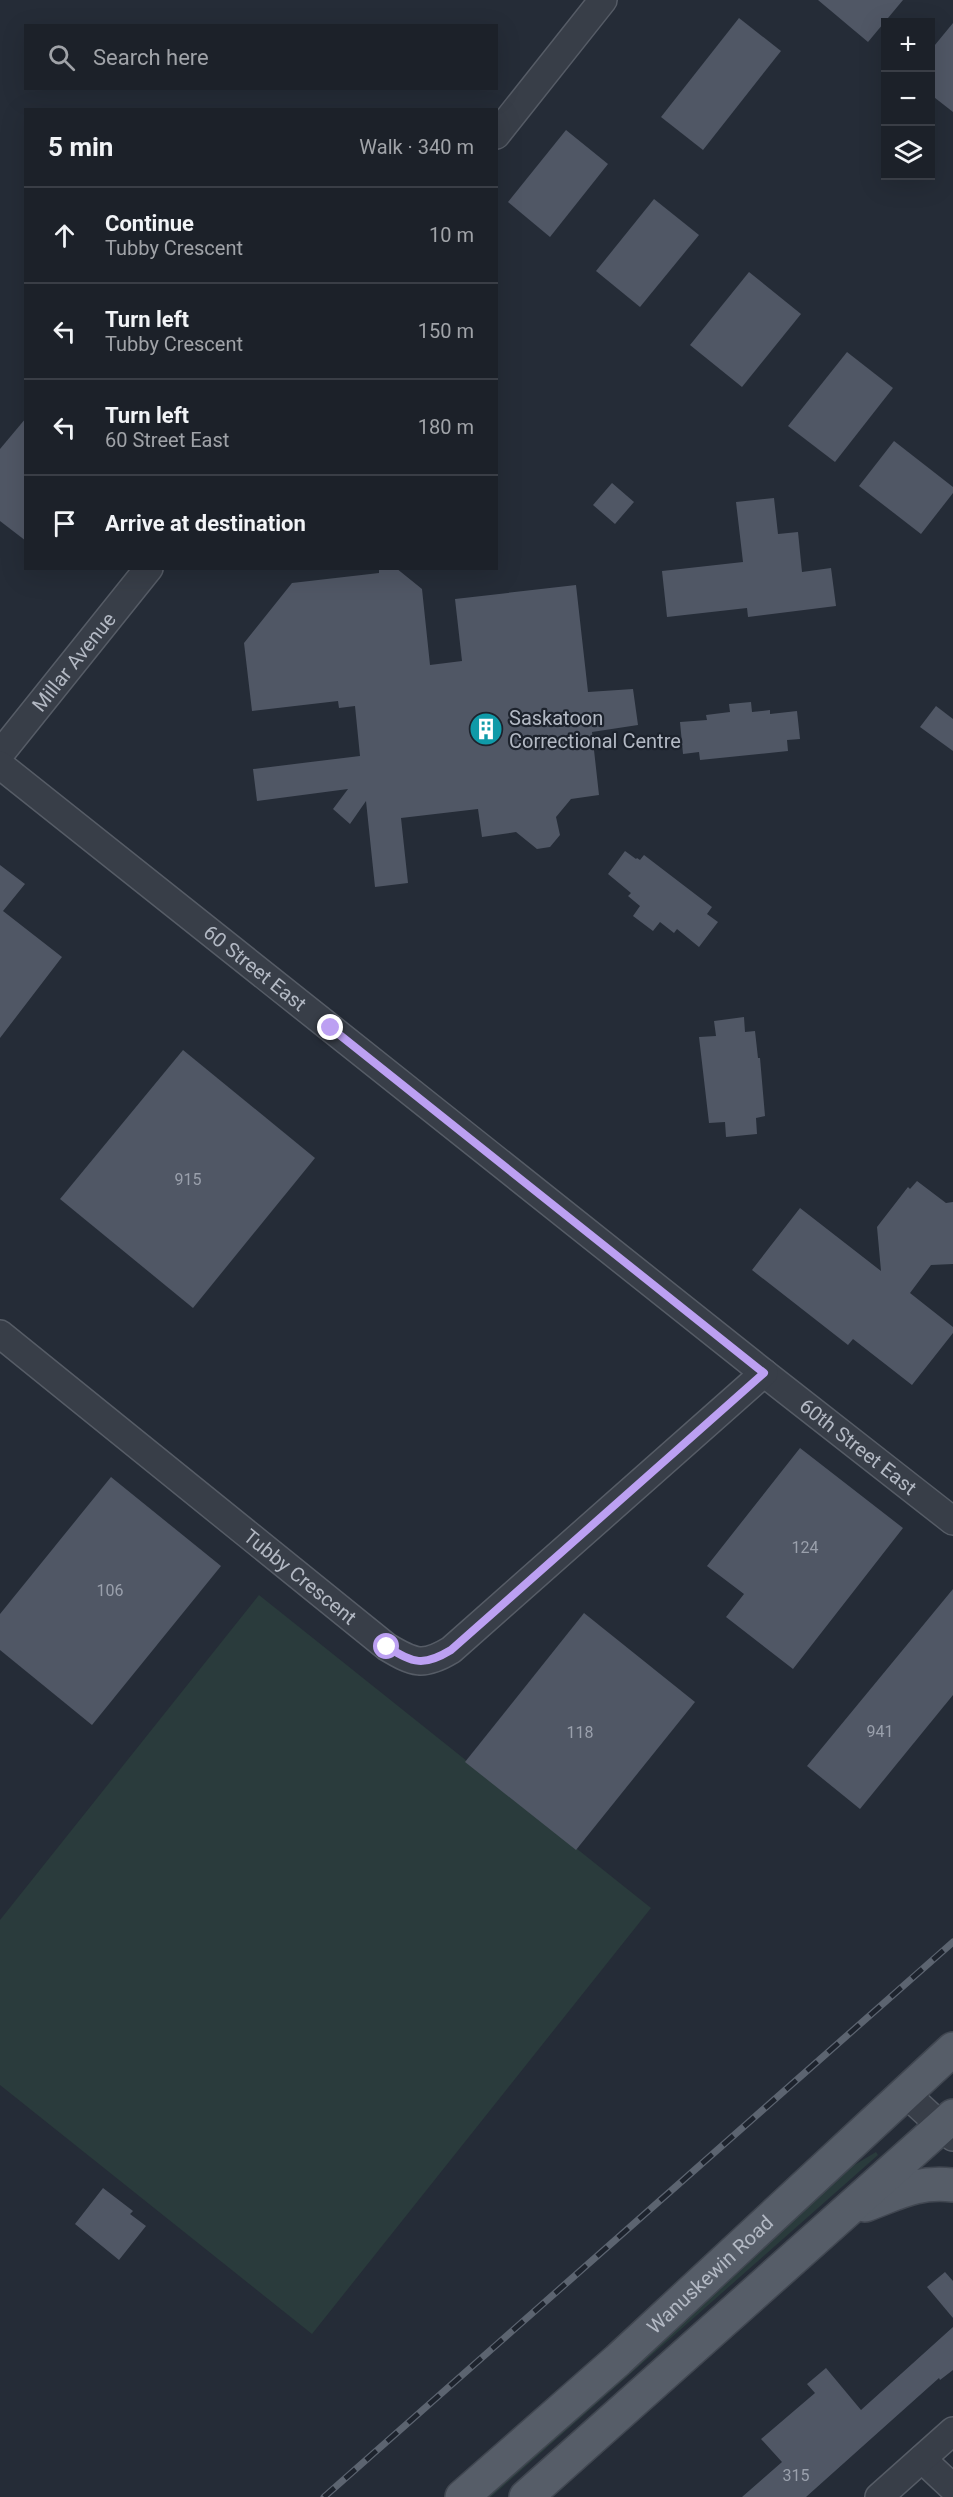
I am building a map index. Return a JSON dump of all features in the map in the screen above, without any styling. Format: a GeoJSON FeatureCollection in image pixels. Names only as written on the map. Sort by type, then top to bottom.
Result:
{"type":"FeatureCollection","features":[{"type":"Feature","properties":{"kind":"main road","name":"Wanuskewin Road"},"geometry":{"type":"LineString","coordinates":[[462,2497],[618,2360],[903,2092],[953,2049]]}},
{"type":"Feature","properties":{"kind":"main road"},"geometry":{"type":"LineString","coordinates":[[526,2497],[843,2214],[949,2126]]}},
{"type":"Feature","properties":{"kind":"main road"},"geometry":{"type":"LineString","coordinates":[[843,2214],[915,2185],[953,2184]]}},
{"type":"Feature","properties":{"kind":"street"},"geometry":{"type":"LineString","coordinates":[[498,132],[603,0]]}},
{"type":"Feature","properties":{"kind":"street","name":"Millar Avenue"},"geometry":{"type":"LineString","coordinates":[[0,754],[147,570]]}},
{"type":"Feature","properties":{"kind":"street","name":"60 Street East"},"geometry":{"type":"LineString","coordinates":[[0,765],[764,1373]]}},
{"type":"Feature","properties":{"kind":"street","name":"Tubby Crescent"},"geometry":{"type":"LineString","coordinates":[[0,1334],[387,1647],[419,1663],[436,1659],[451,1650],[764,1373]]}},
{"type":"Feature","properties":{"kind":"street","name":"60th Street East"},"geometry":{"type":"LineString","coordinates":[[764,1373],[953,1521]]}},
{"type":"Feature","properties":{"kind":"street"},"geometry":{"type":"LineString","coordinates":[[903,2092],[949,2126]]}},
{"type":"Feature","properties":{"kind":"street"},"geometry":{"type":"LineString","coordinates":[[879,2497],[953,2431]]}},
{"type":"Feature","properties":{"kind":"street"},"geometry":{"type":"LineString","coordinates":[[922,2459],[953,2488]]}},
{"type":"Feature","properties":{"kind":"shaded area"},"geometry":{"type":"Polygon","coordinates":[[[259,1595],[651,1908],[312,2334],[0,2085],[0,1920],[259,1595]]]}},
{"type":"Feature","properties":{"kind":"shaded area"},"geometry":{"type":"Polygon","coordinates":[[[876,2152],[878,2155],[491,2497],[478,2497],[851,2167],[876,2152]]]}},
{"type":"Feature","properties":{"kind":"building"},"geometry":{"type":"Polygon","coordinates":[[[818,0],[903,0],[888,18],[881,18],[881,26],[868,42],[818,0]]]}},
{"type":"Feature","properties":{"kind":"building"},"geometry":{"type":"Polygon","coordinates":[[[739,18],[781,51],[703,150],[661,117],[739,18]]]}},
{"type":"Feature","properties":{"kind":"building"},"geometry":{"type":"Polygon","coordinates":[[[953,23],[953,112],[935,98],[935,45],[953,23]]]}},
{"type":"Feature","properties":{"kind":"building"},"geometry":{"type":"Polygon","coordinates":[[[566,130],[608,164],[550,237],[508,202],[566,130]]]}},
{"type":"Feature","properties":{"kind":"building"},"geometry":{"type":"Polygon","coordinates":[[[654,199],[699,235],[640,307],[596,271],[654,199]]]}},
{"type":"Feature","properties":{"kind":"building"},"geometry":{"type":"Polygon","coordinates":[[[749,272],[801,314],[742,387],[690,345],[749,272]]]}},
{"type":"Feature","properties":{"kind":"building"},"geometry":{"type":"Polygon","coordinates":[[[847,352],[893,388],[835,462],[788,426],[847,352]]]}},
{"type":"Feature","properties":{"kind":"building"},"geometry":{"type":"Polygon","coordinates":[[[24,420],[24,539],[0,521],[0,449],[24,420]]]}},
{"type":"Feature","properties":{"kind":"building"},"geometry":{"type":"Polygon","coordinates":[[[894,441],[953,487],[953,493],[921,534],[859,486],[894,441]]]}},
{"type":"Feature","properties":{"kind":"building"},"geometry":{"type":"Polygon","coordinates":[[[612,483],[634,502],[615,524],[593,505],[612,483]]]}},
{"type":"Feature","properties":{"kind":"building"},"geometry":{"type":"Polygon","coordinates":[[[774,498],[778,534],[798,532],[802,572],[831,568],[836,606],[748,617],[747,608],[667,617],[662,571],[743,562],[736,502],[774,498]]]}},
{"type":"Feature","properties":{"kind":"building","name":"Saskatoon Correctional Centre"},"geometry":{"type":"Polygon","coordinates":[[[379,570],[398,570],[422,589],[430,665],[462,661],[455,599],[576,585],[588,692],[633,689],[638,725],[592,732],[599,795],[571,799],[556,817],[560,835],[550,847],[537,849],[516,832],[482,837],[478,809],[401,818],[408,883],[375,887],[366,801],[350,824],[333,809],[348,789],[257,801],[253,769],[360,756],[355,706],[339,708],[338,701],[252,711],[244,643],[292,583],[379,573],[379,570]]]}},
{"type":"Feature","properties":{"kind":"building"},"geometry":{"type":"Polygon","coordinates":[[[751,702],[752,712],[770,710],[770,714],[797,711],[800,739],[787,740],[788,751],[700,760],[699,752],[683,754],[680,722],[707,720],[706,715],[730,712],[729,704],[751,702]]]}},
{"type":"Feature","properties":{"kind":"building"},"geometry":{"type":"Polygon","coordinates":[[[936,706],[953,719],[953,751],[920,727],[936,706]]]}},
{"type":"Feature","properties":{"kind":"building"},"geometry":{"type":"Polygon","coordinates":[[[625,851],[640,860],[644,855],[712,907],[707,914],[718,922],[699,947],[677,929],[674,933],[660,922],[653,931],[633,916],[640,906],[628,896],[631,893],[608,874],[625,851]]]}},
{"type":"Feature","properties":{"kind":"building"},"geometry":{"type":"Polygon","coordinates":[[[0,865],[25,884],[3,911],[62,957],[0,1038],[0,865]]]}},
{"type":"Feature","properties":{"kind":"building"},"geometry":{"type":"Polygon","coordinates":[[[744,1017],[745,1032],[755,1031],[758,1058],[760,1058],[765,1116],[756,1118],[757,1134],[726,1137],[725,1122],[709,1123],[699,1037],[716,1036],[714,1021],[744,1017]]]}},
{"type":"Feature","properties":{"kind":"building"},"geometry":{"type":"Polygon","coordinates":[[[183,1050],[315,1158],[193,1308],[60,1199],[183,1050]]]}},
{"type":"Feature","properties":{"kind":"building"},"geometry":{"type":"Polygon","coordinates":[[[917,1181],[946,1203],[953,1202],[953,1264],[931,1265],[910,1293],[953,1327],[953,1333],[912,1385],[853,1339],[848,1345],[752,1270],[800,1208],[881,1271],[877,1227],[908,1187],[910,1189],[917,1181]]]}},
{"type":"Feature","properties":{"kind":"building"},"geometry":{"type":"Polygon","coordinates":[[[800,1448],[903,1528],[793,1669],[726,1617],[744,1594],[707,1566],[800,1448]]]}},
{"type":"Feature","properties":{"kind":"building"},"geometry":{"type":"Polygon","coordinates":[[[111,1477],[221,1566],[92,1725],[0,1650],[0,1614],[111,1477]]]}},
{"type":"Feature","properties":{"kind":"building"},"geometry":{"type":"Polygon","coordinates":[[[953,1589],[953,1695],[860,1809],[807,1766],[953,1589]]]}},
{"type":"Feature","properties":{"kind":"building"},"geometry":{"type":"Polygon","coordinates":[[[584,1613],[695,1702],[576,1850],[465,1762],[584,1613]]]}},
{"type":"Feature","properties":{"kind":"building"},"geometry":{"type":"Polygon","coordinates":[[[103,2188],[133,2211],[130,2214],[146,2226],[119,2260],[75,2224],[103,2188]]]}},
{"type":"Feature","properties":{"kind":"building"},"geometry":{"type":"Polygon","coordinates":[[[945,2272],[953,2281],[953,2318],[927,2287],[945,2272]]]}},
{"type":"Feature","properties":{"kind":"building"},"geometry":{"type":"Polygon","coordinates":[[[953,2327],[953,2370],[940,2380],[939,2378],[806,2497],[742,2497],[782,2462],[761,2439],[815,2393],[807,2384],[826,2368],[861,2410],[953,2327]]]}},
{"type":"Feature","properties":{"kind":"railway"},"geometry":{"type":"LineString","coordinates":[[324,2497],[953,1942]]}},
{"type":"Feature","properties":{"kind":"place","name":"Saskatoon Correctional Centre"},"geometry":{"type":"Point","coordinates":[486,729]}},
{"type":"Feature","properties":{"kind":"route"},"geometry":{"type":"LineString","coordinates":[[331,1028],[764,1373],[451,1650],[436,1659],[419,1663],[387,1647]]}}]}
